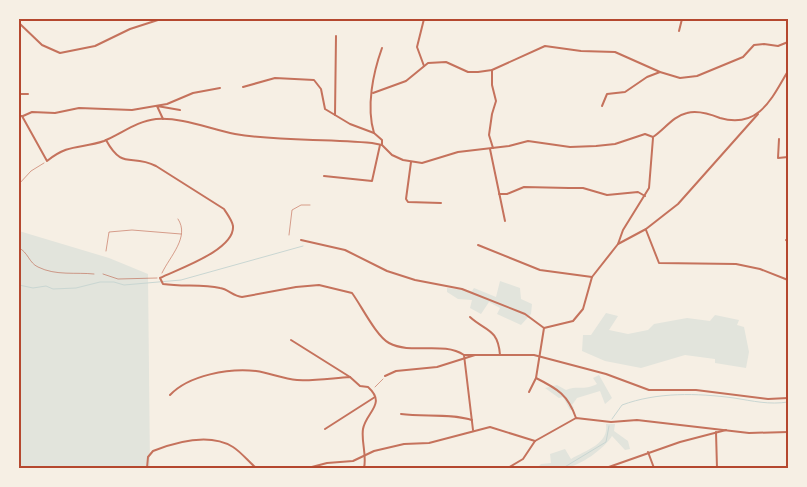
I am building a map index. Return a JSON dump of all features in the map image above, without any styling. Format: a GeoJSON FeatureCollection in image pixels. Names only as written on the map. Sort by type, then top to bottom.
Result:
{"type":"FeatureCollection","features":[{"type":"Feature","properties":{"kind":"street"},"geometry":{"type":"LineString","coordinates":[[19,23],[42,45],[60,54],[95,46],[130,29],[161,19]]}},
{"type":"Feature","properties":{"kind":"street"},"geometry":{"type":"LineString","coordinates":[[424,19],[418,47],[424,66]]}},
{"type":"Feature","properties":{"kind":"street"},"geometry":{"type":"LineString","coordinates":[[679,31],[682,19]]}},
{"type":"Feature","properties":{"kind":"street"},"geometry":{"type":"LineString","coordinates":[[335,114],[336,36]]}},
{"type":"Feature","properties":{"kind":"street"},"geometry":{"type":"LineString","coordinates":[[373,93],[406,81],[424,66],[436,61],[453,63],[471,73],[492,70],[545,46],[555,45],[581,51],[615,52],[660,72],[680,78],[697,76],[743,57],[754,45],[778,46],[788,42]]}},
{"type":"Feature","properties":{"kind":"street"},"geometry":{"type":"LineString","coordinates":[[374,133],[372,120],[373,69],[382,48]]}},
{"type":"Feature","properties":{"kind":"street"},"geometry":{"type":"LineString","coordinates":[[492,70],[492,85],[496,101],[489,135],[505,221]]}},
{"type":"Feature","properties":{"kind":"street"},"geometry":{"type":"LineString","coordinates":[[618,244],[646,229],[678,204],[762,111],[788,71]]}},
{"type":"Feature","properties":{"kind":"street"},"geometry":{"type":"LineString","coordinates":[[602,106],[607,94],[625,92],[647,77],[660,72]]}},
{"type":"Feature","properties":{"kind":"street"},"geometry":{"type":"LineString","coordinates":[[244,86],[275,78],[314,80],[321,89],[322,107],[350,124],[374,133],[382,140],[372,181],[324,176]]}},
{"type":"Feature","properties":{"kind":"street"},"geometry":{"type":"LineString","coordinates":[[220,88],[193,93],[157,106],[127,110],[80,108],[55,112],[32,112],[20,116],[47,161],[66,149],[106,140],[139,123],[163,119],[197,124],[236,134],[312,141],[354,141],[381,145],[392,155],[411,162],[422,163],[458,152],[491,149],[528,141],[570,147],[615,144],[645,134],[652,138]]}},
{"type":"Feature","properties":{"kind":"street"},"geometry":{"type":"LineString","coordinates":[[19,94],[28,94]]}},
{"type":"Feature","properties":{"kind":"street"},"geometry":{"type":"LineString","coordinates":[[157,106],[180,110]]}},
{"type":"Feature","properties":{"kind":"street"},"geometry":{"type":"LineString","coordinates":[[157,106],[163,119]]}},
{"type":"Feature","properties":{"kind":"street"},"geometry":{"type":"LineString","coordinates":[[652,138],[686,113],[709,114],[734,121],[754,116],[762,111]]}},
{"type":"Feature","properties":{"kind":"street"},"geometry":{"type":"LineString","coordinates":[[301,240],[345,250],[387,271],[415,280],[462,289],[503,308],[525,314],[544,328],[573,321],[583,309],[592,277],[618,244],[623,230],[645,196],[650,182],[652,138]]}},
{"type":"Feature","properties":{"kind":"street"},"geometry":{"type":"LineString","coordinates":[[779,139],[778,158],[788,157]]}},
{"type":"Feature","properties":{"kind":"street"},"geometry":{"type":"LineString","coordinates":[[106,140],[119,158],[128,161],[146,161],[156,166],[217,204],[224,209],[230,218],[233,226],[228,240],[215,252],[160,278],[163,284],[222,288],[237,297],[296,286],[319,285],[336,288],[352,293],[388,342],[402,347],[454,350],[463,354],[540,356],[606,374],[648,390],[696,390],[768,399],[788,398]]}},
{"type":"Feature","properties":{"kind":"street"},"geometry":{"type":"LineString","coordinates":[[411,162],[406,199],[408,202],[441,203]]}},
{"type":"Feature","properties":{"kind":"street"},"geometry":{"type":"LineString","coordinates":[[500,194],[507,194],[524,187],[583,188],[607,195],[638,192],[645,196]]}},
{"type":"Feature","properties":{"kind":"street"},"geometry":{"type":"LineString","coordinates":[[646,229],[659,263],[736,264],[760,269],[788,280],[788,276]]}},
{"type":"Feature","properties":{"kind":"street"},"geometry":{"type":"LineString","coordinates":[[478,245],[540,270],[592,277]]}},
{"type":"Feature","properties":{"kind":"street"},"geometry":{"type":"LineString","coordinates":[[470,317],[488,327],[493,334],[500,355]]}},
{"type":"Feature","properties":{"kind":"street"},"geometry":{"type":"LineString","coordinates":[[529,392],[536,378],[544,328]]}},
{"type":"Feature","properties":{"kind":"street"},"geometry":{"type":"LineString","coordinates":[[291,340],[336,366],[360,386],[368,387],[372,390],[376,406],[363,430],[366,455],[364,468]]}},
{"type":"Feature","properties":{"kind":"street"},"geometry":{"type":"LineString","coordinates":[[463,354],[473,430]]}},
{"type":"Feature","properties":{"kind":"street"},"geometry":{"type":"LineString","coordinates":[[386,376],[396,370],[437,367],[465,360],[477,354]]}},
{"type":"Feature","properties":{"kind":"street"},"geometry":{"type":"LineString","coordinates":[[170,395],[197,377],[233,372],[254,371],[300,380],[350,377]]}},
{"type":"Feature","properties":{"kind":"street"},"geometry":{"type":"LineString","coordinates":[[536,378],[560,391],[568,399],[576,418]]}},
{"type":"Feature","properties":{"kind":"street"},"geometry":{"type":"LineString","coordinates":[[325,429],[375,398]]}},
{"type":"Feature","properties":{"kind":"street"},"geometry":{"type":"LineString","coordinates":[[401,414],[460,417],[472,420]]}},
{"type":"Feature","properties":{"kind":"street"},"geometry":{"type":"LineString","coordinates":[[508,468],[523,459],[535,441],[576,418],[611,422],[637,420],[749,432],[788,432]]}},
{"type":"Feature","properties":{"kind":"street"},"geometry":{"type":"LineString","coordinates":[[308,468],[327,463],[352,461],[404,444],[429,443],[490,427],[535,441]]}},
{"type":"Feature","properties":{"kind":"street"},"geometry":{"type":"LineString","coordinates":[[608,468],[648,452],[728,430]]}},
{"type":"Feature","properties":{"kind":"street"},"geometry":{"type":"LineString","coordinates":[[716,432],[717,468]]}},
{"type":"Feature","properties":{"kind":"street"},"geometry":{"type":"LineString","coordinates":[[147,468],[148,457],[153,451],[201,440],[220,442],[233,447],[256,468]]}},
{"type":"Feature","properties":{"kind":"street"},"geometry":{"type":"LineString","coordinates":[[648,452],[654,468]]}},
{"type":"Feature","properties":{"kind":"path"},"geometry":{"type":"LineString","coordinates":[[19,184],[31,171],[47,161]]}},
{"type":"Feature","properties":{"kind":"path"},"geometry":{"type":"LineString","coordinates":[[288,235],[292,210],[301,205],[310,205]]}},
{"type":"Feature","properties":{"kind":"path"},"geometry":{"type":"LineString","coordinates":[[103,274],[118,279],[160,278],[182,234],[182,224],[178,219]]}},
{"type":"Feature","properties":{"kind":"path"},"geometry":{"type":"LineString","coordinates":[[106,250],[109,232],[132,230],[182,234]]}},
{"type":"Feature","properties":{"kind":"path"},"geometry":{"type":"LineString","coordinates":[[19,248],[26,252],[38,267],[63,274],[94,274]]}},
{"type":"Feature","properties":{"kind":"path"},"geometry":{"type":"LineString","coordinates":[[372,390],[386,376]]}},
{"type":"Feature","properties":{"kind":"shaded area"},"geometry":{"type":"Polygon","coordinates":[[[19,231],[109,258],[148,274],[150,468],[19,468],[19,231]]]}},
{"type":"Feature","properties":{"kind":"shaded area"},"geometry":{"type":"Polygon","coordinates":[[[500,281],[520,288],[521,299],[532,304],[531,314],[521,325],[497,314],[500,308],[489,302],[481,314],[470,308],[472,300],[458,299],[447,292],[447,288],[472,291],[474,288],[496,297],[500,281]]]}},
{"type":"Feature","properties":{"kind":"shaded area"},"geometry":{"type":"Polygon","coordinates":[[[606,313],[618,316],[609,330],[628,334],[648,330],[654,324],[687,318],[710,321],[715,315],[739,320],[737,325],[744,327],[749,352],[746,368],[715,363],[715,359],[685,355],[641,368],[605,361],[582,351],[583,335],[591,335],[606,313]]]}},
{"type":"Feature","properties":{"kind":"shaded area"},"geometry":{"type":"Polygon","coordinates":[[[599,375],[612,398],[605,404],[600,391],[577,398],[572,405],[574,408],[570,410],[563,397],[559,398],[545,388],[557,385],[566,390],[588,387],[597,384],[593,378],[599,375]]]}},
{"type":"Feature","properties":{"kind":"shaded area"},"geometry":{"type":"Polygon","coordinates":[[[606,424],[615,424],[614,431],[628,441],[630,449],[625,450],[612,436],[598,451],[571,467],[562,469],[537,468],[541,464],[551,463],[550,454],[565,449],[571,459],[595,446],[604,437],[606,424]]]}},
{"type":"Feature","properties":{"kind":"waterway"},"geometry":{"type":"LineString","coordinates":[[19,285],[33,288],[46,286],[53,289],[76,288],[100,282],[114,282],[124,285],[181,280],[303,246]]}},
{"type":"Feature","properties":{"kind":"waterway"},"geometry":{"type":"LineString","coordinates":[[612,419],[622,405],[663,396],[706,395],[768,403],[788,402]]}},
{"type":"Feature","properties":{"kind":"waterway"},"geometry":{"type":"LineString","coordinates":[[563,468],[606,442],[609,426]]}}]}
